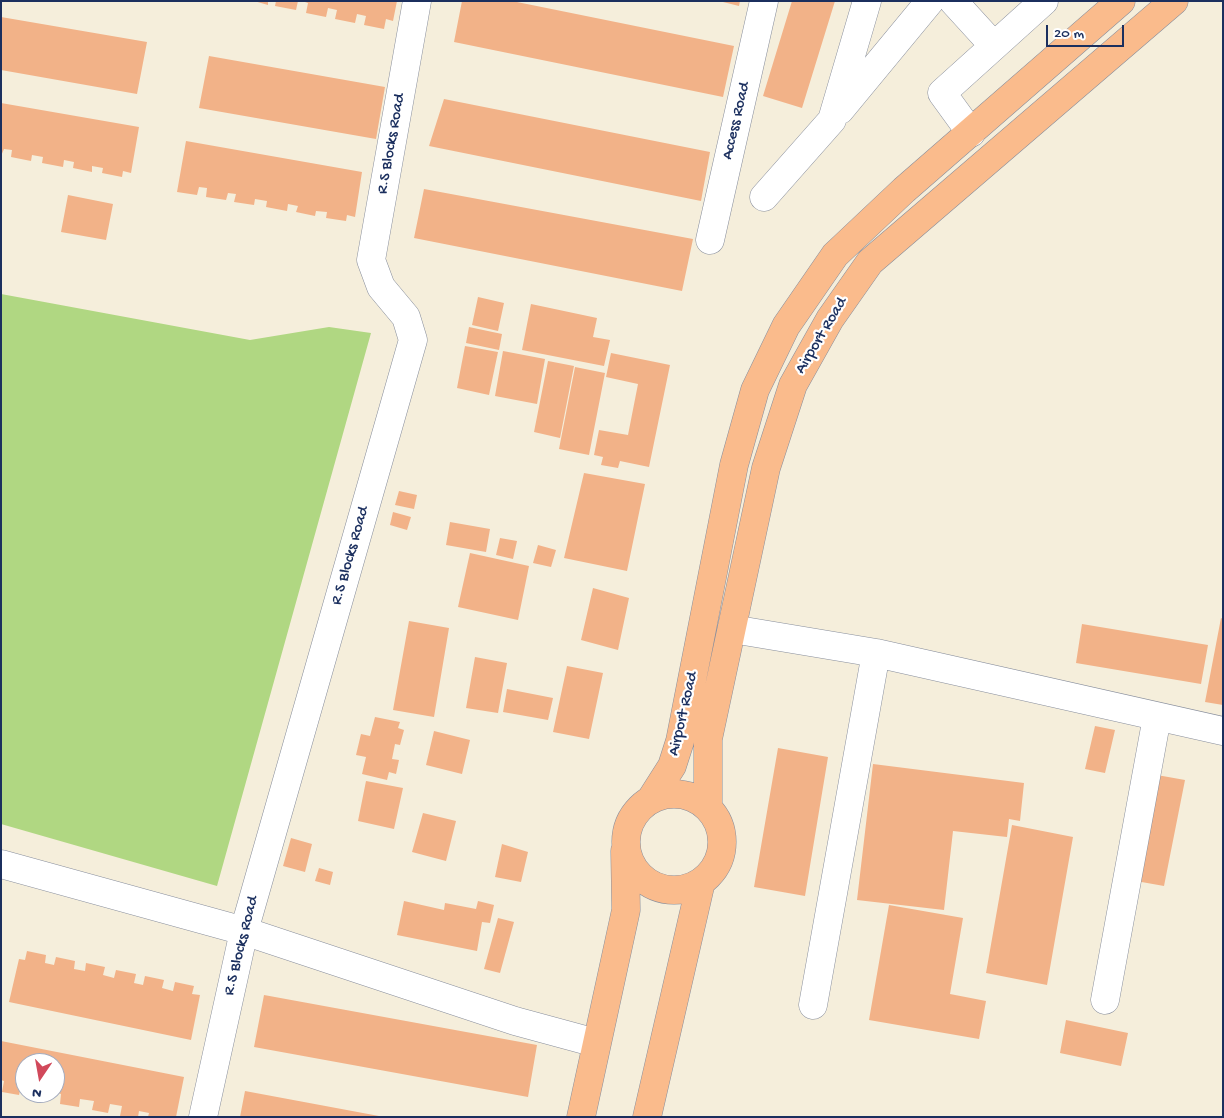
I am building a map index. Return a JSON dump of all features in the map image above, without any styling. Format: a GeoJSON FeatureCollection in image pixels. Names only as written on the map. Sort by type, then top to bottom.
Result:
{"type":"FeatureCollection","features":[{"type":"Feature","properties":{"kind":"main road","name":"Airport Road"},"geometry":{"type":"LineString","coordinates":[[651,799],[672,766],[680,741],[734,464],[755,390],[786,326],[835,254],[904,190],[1121,1]]}},
{"type":"Feature","properties":{"kind":"main road","name":"Airport Road"},"geometry":{"type":"LineString","coordinates":[[708,807],[708,739],[766,468],[793,385],[830,318],[870,262],[1174,1]]}},
{"type":"Feature","properties":{"kind":"main road"},"geometry":{"type":"LineString","coordinates":[[581,1117],[626,910],[625,840],[629,824],[638,810],[651,799],[675,794],[687,796],[708,807],[718,821],[723,838],[721,855],[714,870],[701,882],[682,890],[660,888],[642,878],[629,861],[625,840]]}},
{"type":"Feature","properties":{"kind":"main road"},"geometry":{"type":"LineString","coordinates":[[648,1117],[701,882]]}},
{"type":"Feature","properties":{"kind":"lane","name":"R.S Blocks Road"},"geometry":{"type":"LineString","coordinates":[[203,1117],[244,931],[413,340],[406,317],[380,287],[371,260],[417,1]]}},
{"type":"Feature","properties":{"kind":"lane","name":"Access Road"},"geometry":{"type":"LineString","coordinates":[[710,240],[764,1]]}},
{"type":"Feature","properties":{"kind":"lane"},"geometry":{"type":"LineString","coordinates":[[832,120],[867,1]]}},
{"type":"Feature","properties":{"kind":"lane"},"geometry":{"type":"LineString","coordinates":[[764,197],[832,120],[930,1]]}},
{"type":"Feature","properties":{"kind":"lane"},"geometry":{"type":"LineString","coordinates":[[953,1],[994,46]]}},
{"type":"Feature","properties":{"kind":"lane"},"geometry":{"type":"LineString","coordinates":[[971,132],[942,93],[1044,1]]}},
{"type":"Feature","properties":{"kind":"lane"},"geometry":{"type":"LineString","coordinates":[[732,629],[876,653],[1157,718],[1223,731]]}},
{"type":"Feature","properties":{"kind":"lane"},"geometry":{"type":"LineString","coordinates":[[813,1005],[876,653]]}},
{"type":"Feature","properties":{"kind":"lane"},"geometry":{"type":"LineString","coordinates":[[1105,1000],[1157,718]]}},
{"type":"Feature","properties":{"kind":"lane"},"geometry":{"type":"LineString","coordinates":[[1,864],[244,931],[515,1021],[596,1043]]}},
{"type":"Feature","properties":{"kind":"green space"},"geometry":{"type":"Polygon","coordinates":[[[1,294],[250,340],[329,327],[371,333],[217,886],[1,824],[1,294]]]}},
{"type":"Feature","properties":{"kind":"building"},"geometry":{"type":"Polygon","coordinates":[[[254,1],[268,1],[268,5],[254,1]]]}},
{"type":"Feature","properties":{"kind":"building"},"geometry":{"type":"Polygon","coordinates":[[[276,1],[298,1],[296,10],[275,6],[276,1]]]}},
{"type":"Feature","properties":{"kind":"building"},"geometry":{"type":"Polygon","coordinates":[[[302,1],[397,1],[393,21],[386,19],[384,29],[364,25],[366,16],[357,14],[355,23],[335,19],[337,10],[328,8],[326,17],[306,13],[308,3],[302,1]]]}},
{"type":"Feature","properties":{"kind":"building"},"geometry":{"type":"Polygon","coordinates":[[[462,1],[512,1],[734,46],[723,97],[454,42],[462,1]]]}},
{"type":"Feature","properties":{"kind":"building"},"geometry":{"type":"Polygon","coordinates":[[[719,1],[740,1],[739,6],[719,1]]]}},
{"type":"Feature","properties":{"kind":"building"},"geometry":{"type":"Polygon","coordinates":[[[792,1],[835,1],[802,108],[763,96],[792,1]]]}},
{"type":"Feature","properties":{"kind":"building"},"geometry":{"type":"Polygon","coordinates":[[[1,17],[147,42],[137,94],[1,70],[1,17]]]}},
{"type":"Feature","properties":{"kind":"building"},"geometry":{"type":"Polygon","coordinates":[[[209,56],[385,87],[376,139],[199,108],[209,56]]]}},
{"type":"Feature","properties":{"kind":"building"},"geometry":{"type":"Polygon","coordinates":[[[444,99],[710,152],[701,201],[429,146],[444,99]]]}},
{"type":"Feature","properties":{"kind":"building"},"geometry":{"type":"Polygon","coordinates":[[[1,103],[139,127],[131,173],[123,171],[122,177],[102,173],[103,168],[92,166],[92,172],[73,168],[74,162],[64,160],[63,167],[42,163],[43,157],[32,155],[31,161],[11,157],[12,150],[4,149],[1,156],[1,103]]]}},
{"type":"Feature","properties":{"kind":"building"},"geometry":{"type":"Polygon","coordinates":[[[186,141],[362,172],[355,217],[347,215],[346,221],[326,218],[327,212],[316,211],[315,216],[296,212],[298,206],[288,204],[287,211],[266,207],[267,201],[255,199],[254,205],[234,202],[236,194],[228,193],[226,200],[206,197],[207,188],[199,187],[197,195],[177,192],[186,141]]]}},
{"type":"Feature","properties":{"kind":"building"},"geometry":{"type":"Polygon","coordinates":[[[424,189],[693,239],[682,291],[414,238],[424,189]]]}},
{"type":"Feature","properties":{"kind":"building"},"geometry":{"type":"Polygon","coordinates":[[[68,195],[113,204],[106,240],[61,232],[68,195]]]}},
{"type":"Feature","properties":{"kind":"building"},"geometry":{"type":"Polygon","coordinates":[[[478,297],[504,303],[498,331],[472,325],[478,297]]]}},
{"type":"Feature","properties":{"kind":"building"},"geometry":{"type":"Polygon","coordinates":[[[531,304],[597,318],[593,337],[610,340],[604,366],[522,350],[531,304]]]}},
{"type":"Feature","properties":{"kind":"building"},"geometry":{"type":"Polygon","coordinates":[[[469,327],[502,334],[499,350],[466,343],[469,327]]]}},
{"type":"Feature","properties":{"kind":"building"},"geometry":{"type":"Polygon","coordinates":[[[465,346],[498,352],[489,395],[457,388],[465,346]]]}},
{"type":"Feature","properties":{"kind":"building"},"geometry":{"type":"Polygon","coordinates":[[[503,351],[545,359],[537,404],[495,396],[503,351]]]}},
{"type":"Feature","properties":{"kind":"building"},"geometry":{"type":"Polygon","coordinates":[[[611,353],[670,365],[649,467],[620,461],[618,468],[601,465],[603,457],[594,455],[599,430],[628,435],[638,384],[606,377],[611,353]]]}},
{"type":"Feature","properties":{"kind":"building"},"geometry":{"type":"Polygon","coordinates":[[[548,361],[574,366],[560,438],[534,432],[548,361]]]}},
{"type":"Feature","properties":{"kind":"building"},"geometry":{"type":"Polygon","coordinates":[[[575,367],[605,373],[589,455],[559,449],[575,367]]]}},
{"type":"Feature","properties":{"kind":"building"},"geometry":{"type":"Polygon","coordinates":[[[584,473],[645,484],[627,571],[564,558],[584,473]]]}},
{"type":"Feature","properties":{"kind":"building"},"geometry":{"type":"Polygon","coordinates":[[[399,491],[417,495],[414,509],[395,505],[399,491]]]}},
{"type":"Feature","properties":{"kind":"building"},"geometry":{"type":"Polygon","coordinates":[[[393,512],[411,517],[407,530],[390,525],[393,512]]]}},
{"type":"Feature","properties":{"kind":"building"},"geometry":{"type":"Polygon","coordinates":[[[450,522],[490,529],[486,552],[446,545],[450,522]]]}},
{"type":"Feature","properties":{"kind":"building"},"geometry":{"type":"Polygon","coordinates":[[[500,538],[517,541],[513,559],[496,555],[500,538]]]}},
{"type":"Feature","properties":{"kind":"building"},"geometry":{"type":"Polygon","coordinates":[[[538,545],[556,550],[551,567],[533,563],[538,545]]]}},
{"type":"Feature","properties":{"kind":"building"},"geometry":{"type":"Polygon","coordinates":[[[470,553],[529,566],[518,620],[458,607],[470,553]]]}},
{"type":"Feature","properties":{"kind":"building"},"geometry":{"type":"Polygon","coordinates":[[[593,588],[629,598],[618,650],[581,640],[593,588]]]}},
{"type":"Feature","properties":{"kind":"building"},"geometry":{"type":"Polygon","coordinates":[[[1221,618],[1223,619],[1223,705],[1205,702],[1221,618]]]}},
{"type":"Feature","properties":{"kind":"building"},"geometry":{"type":"Polygon","coordinates":[[[409,621],[449,628],[434,717],[393,710],[409,621]]]}},
{"type":"Feature","properties":{"kind":"building"},"geometry":{"type":"Polygon","coordinates":[[[1082,624],[1208,645],[1201,684],[1076,663],[1082,624]]]}},
{"type":"Feature","properties":{"kind":"building"},"geometry":{"type":"Polygon","coordinates":[[[475,657],[507,663],[498,713],[466,708],[475,657]]]}},
{"type":"Feature","properties":{"kind":"building"},"geometry":{"type":"Polygon","coordinates":[[[567,666],[603,673],[589,739],[553,732],[567,666]]]}},
{"type":"Feature","properties":{"kind":"building"},"geometry":{"type":"Polygon","coordinates":[[[507,689],[553,698],[548,720],[503,712],[507,689]]]}},
{"type":"Feature","properties":{"kind":"building"},"geometry":{"type":"Polygon","coordinates":[[[375,717],[400,722],[398,728],[404,730],[400,745],[395,744],[392,759],[399,760],[396,774],[389,772],[387,780],[362,774],[366,757],[356,755],[361,734],[370,736],[375,717]]]}},
{"type":"Feature","properties":{"kind":"building"},"geometry":{"type":"Polygon","coordinates":[[[1095,726],[1115,730],[1105,773],[1085,769],[1095,726]]]}},
{"type":"Feature","properties":{"kind":"building"},"geometry":{"type":"Polygon","coordinates":[[[434,731],[470,740],[462,774],[426,765],[434,731]]]}},
{"type":"Feature","properties":{"kind":"building"},"geometry":{"type":"Polygon","coordinates":[[[778,748],[828,757],[805,896],[754,887],[778,748]]]}},
{"type":"Feature","properties":{"kind":"building"},"geometry":{"type":"Polygon","coordinates":[[[873,764],[1024,783],[1020,821],[1009,819],[1007,837],[953,831],[944,910],[857,900],[873,764]]]}},
{"type":"Feature","properties":{"kind":"building"},"geometry":{"type":"Polygon","coordinates":[[[1157,775],[1185,780],[1164,886],[1136,881],[1157,775]]]}},
{"type":"Feature","properties":{"kind":"building"},"geometry":{"type":"Polygon","coordinates":[[[366,781],[403,788],[394,829],[358,821],[366,781]]]}},
{"type":"Feature","properties":{"kind":"building"},"geometry":{"type":"Polygon","coordinates":[[[423,813],[456,821],[446,861],[412,852],[423,813]]]}},
{"type":"Feature","properties":{"kind":"building"},"geometry":{"type":"Polygon","coordinates":[[[1012,825],[1073,837],[1047,985],[986,973],[1012,825]]]}},
{"type":"Feature","properties":{"kind":"building"},"geometry":{"type":"Polygon","coordinates":[[[291,838],[312,844],[305,872],[283,866],[291,838]]]}},
{"type":"Feature","properties":{"kind":"building"},"geometry":{"type":"Polygon","coordinates":[[[502,844],[528,852],[521,882],[495,877],[502,844]]]}},
{"type":"Feature","properties":{"kind":"building"},"geometry":{"type":"Polygon","coordinates":[[[319,868],[333,872],[330,885],[315,881],[319,868]]]}},
{"type":"Feature","properties":{"kind":"building"},"geometry":{"type":"Polygon","coordinates":[[[404,901],[444,910],[445,903],[476,909],[478,901],[494,905],[490,923],[482,922],[477,951],[397,935],[404,901]]]}},
{"type":"Feature","properties":{"kind":"building"},"geometry":{"type":"Polygon","coordinates":[[[889,905],[963,918],[950,994],[986,1001],[979,1039],[869,1020],[889,905]]]}},
{"type":"Feature","properties":{"kind":"building"},"geometry":{"type":"Polygon","coordinates":[[[498,918],[514,922],[500,973],[484,969],[498,918]]]}},
{"type":"Feature","properties":{"kind":"building"},"geometry":{"type":"Polygon","coordinates":[[[27,951],[46,955],[45,963],[54,965],[56,957],[75,961],[74,969],[85,971],[86,963],[105,967],[103,975],[114,978],[116,970],[136,974],[134,983],[143,985],[145,976],[164,980],[162,988],[173,991],[175,982],[194,986],[192,994],[200,995],[191,1040],[9,1002],[19,959],[25,960],[27,951]]]}},
{"type":"Feature","properties":{"kind":"building"},"geometry":{"type":"Polygon","coordinates":[[[264,995],[537,1045],[528,1097],[254,1047],[264,995]]]}},
{"type":"Feature","properties":{"kind":"building"},"geometry":{"type":"Polygon","coordinates":[[[1066,1020],[1128,1033],[1121,1066],[1060,1053],[1066,1020]]]}},
{"type":"Feature","properties":{"kind":"building"},"geometry":{"type":"Polygon","coordinates":[[[1,1041],[62,1053],[15,1053],[15,1094],[2,1092],[4,1081],[1,1080],[1,1041]]]}},
{"type":"Feature","properties":{"kind":"building"},"geometry":{"type":"Polygon","coordinates":[[[65,1054],[184,1077],[176,1117],[148,1117],[149,1113],[139,1111],[138,1117],[120,1116],[122,1106],[110,1104],[108,1113],[92,1110],[94,1101],[80,1099],[79,1107],[60,1104],[65,1103],[65,1054]]]}},
{"type":"Feature","properties":{"kind":"building"},"geometry":{"type":"Polygon","coordinates":[[[245,1091],[379,1116],[240,1117],[245,1091]]]}}]}
